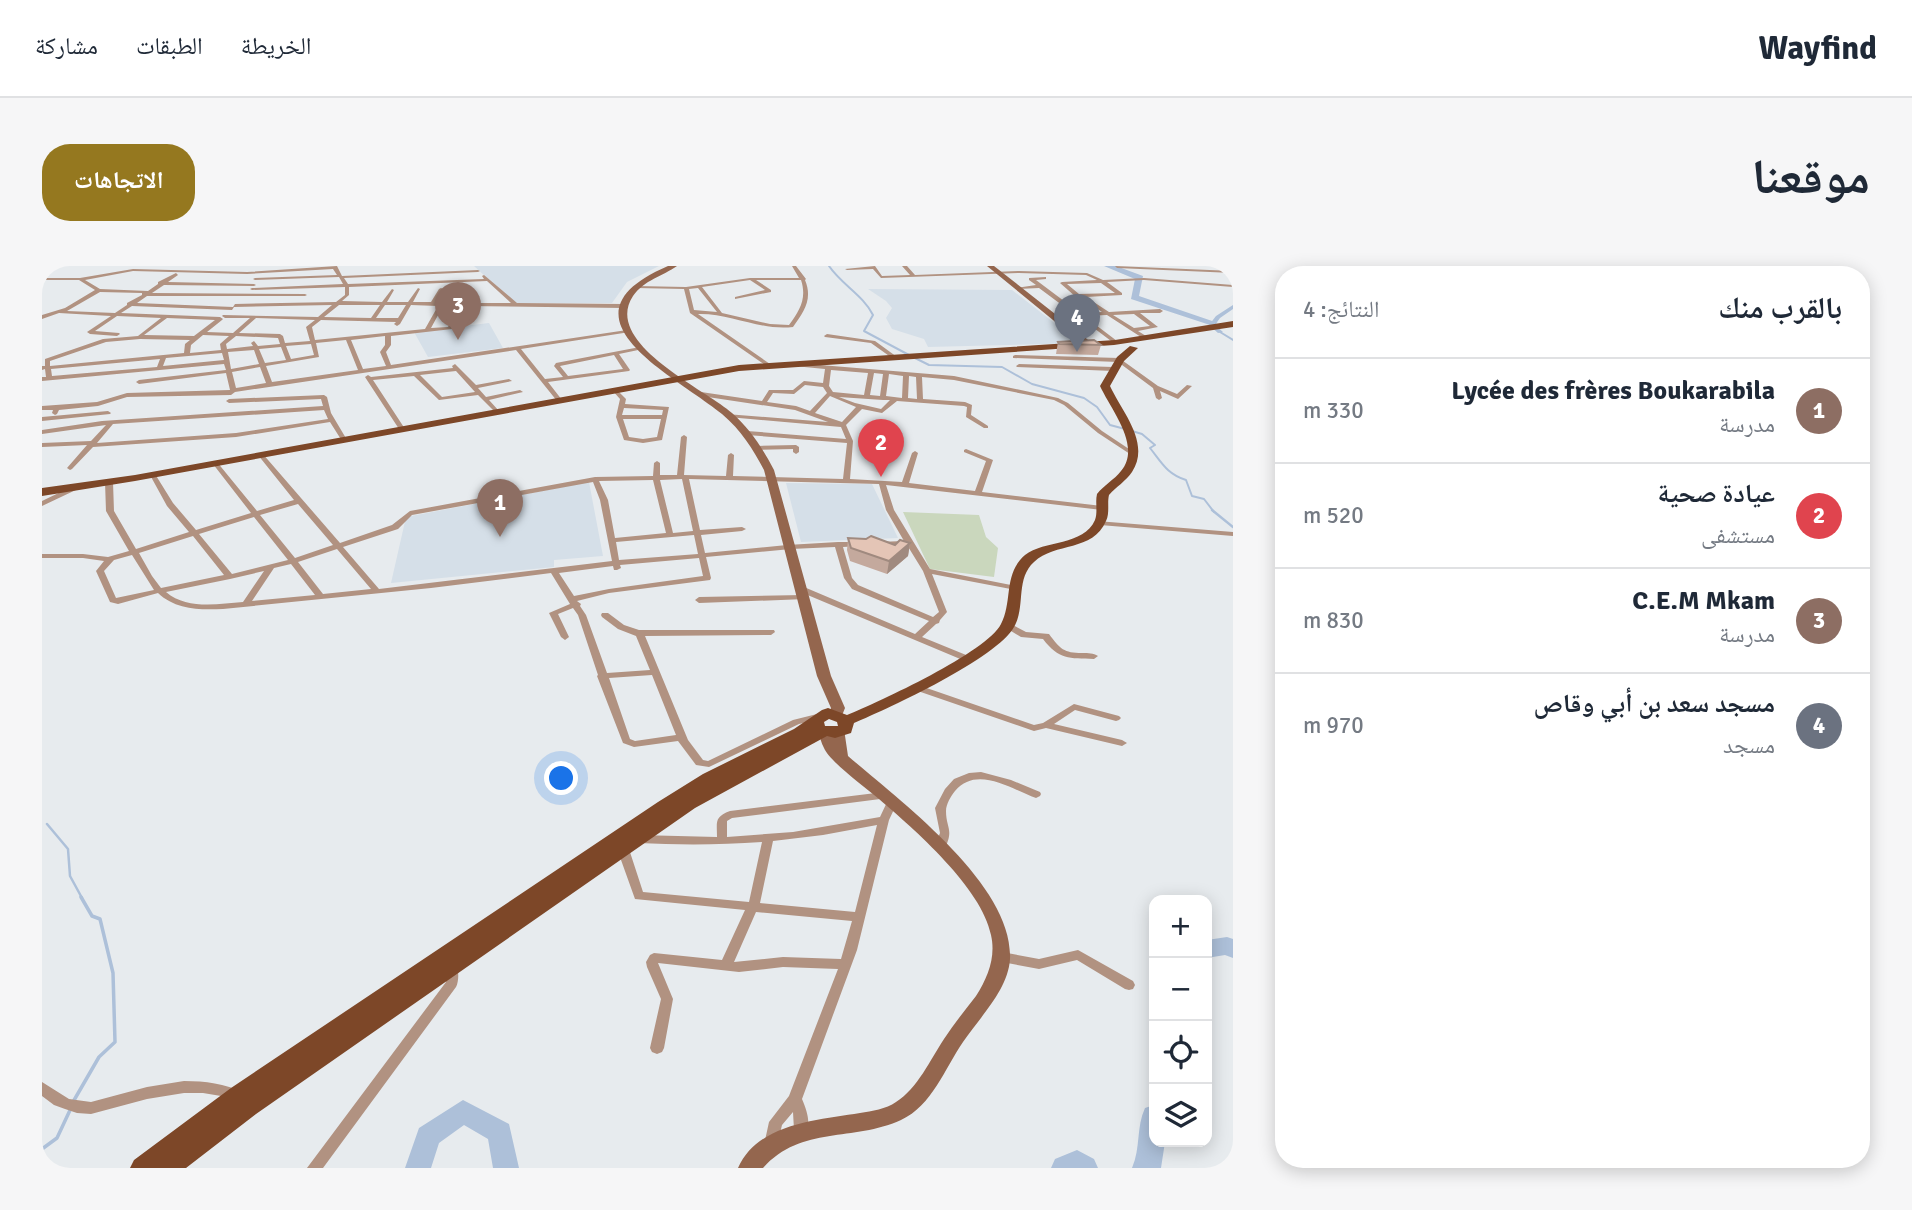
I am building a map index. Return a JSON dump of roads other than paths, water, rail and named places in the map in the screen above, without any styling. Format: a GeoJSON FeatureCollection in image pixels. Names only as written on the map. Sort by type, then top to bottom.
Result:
{"type":"FeatureCollection","features":[{"type":"Feature","properties":{"kind":"main road"},"geometry":{"type":"LineString","coordinates":[[167,1168],[244,1101],[505,922],[626,842],[780,749],[813,739],[830,722],[838,708],[824,676],[771,478],[757,448],[747,433],[728,415],[640,349],[623,324],[623,306],[636,287],[674,266]]}},
{"type":"Feature","properties":{"kind":"main road"},"geometry":{"type":"LineString","coordinates":[[990,266],[1090,345]]}},
{"type":"Feature","properties":{"kind":"main road"},"geometry":{"type":"LineString","coordinates":[[42,492],[153,475],[496,411],[768,365],[1090,345],[1117,351],[1134,347],[1157,336],[1228,325]]}},
{"type":"Feature","properties":{"kind":"main road"},"geometry":{"type":"LineString","coordinates":[[830,722],[915,688],[1000,639],[1009,626],[1018,575],[1029,558],[1078,540],[1095,530],[1100,523],[1103,494],[1127,472],[1135,455],[1129,434],[1105,386],[1117,351],[1137,333],[1157,336]]}},
{"type":"Feature","properties":{"kind":"main road"},"geometry":{"type":"LineString","coordinates":[[1117,351],[1132,343],[1134,347]]}},
{"type":"Feature","properties":{"kind":"main road"},"geometry":{"type":"LineString","coordinates":[[749,1168],[771,1146],[801,1130],[856,1122],[905,1109],[915,1099],[955,1038],[982,1003],[994,984],[1002,957],[999,932],[966,874],[941,845],[887,806],[831,748],[830,722]]}},
{"type":"Feature","properties":{"kind":"main road"},"geometry":{"type":"LineString","coordinates":[[142,1168],[452,968],[505,922]]}},
{"type":"Feature","properties":{"kind":"street"},"geometry":{"type":"LineString","coordinates":[[472,266],[514,304]]}},
{"type":"Feature","properties":{"kind":"street"},"geometry":{"type":"LineString","coordinates":[[692,312],[720,313],[779,327],[791,326],[805,307],[808,295],[804,279],[794,266]]}},
{"type":"Feature","properties":{"kind":"street"},"geometry":{"type":"LineString","coordinates":[[904,266],[914,276]]}},
{"type":"Feature","properties":{"kind":"street"},"geometry":{"type":"LineString","coordinates":[[1082,266],[1087,274]]}},
{"type":"Feature","properties":{"kind":"street"},"geometry":{"type":"LineString","coordinates":[[139,382],[229,371],[317,356],[309,327],[341,303],[347,295],[347,287],[335,267],[280,268],[254,281],[244,297],[188,344],[187,355]]}},
{"type":"Feature","properties":{"kind":"street"},"geometry":{"type":"LineString","coordinates":[[847,269],[874,267],[881,277],[998,272],[1094,275],[1123,270],[1233,272]]}},
{"type":"Feature","properties":{"kind":"street"},"geometry":{"type":"LineString","coordinates":[[279,279],[280,268]]}},
{"type":"Feature","properties":{"kind":"street"},"geometry":{"type":"LineString","coordinates":[[294,318],[307,288],[308,269]]}},
{"type":"Feature","properties":{"kind":"street"},"geometry":{"type":"LineString","coordinates":[[42,279],[80,279],[133,270],[183,272],[307,288],[488,279]]}},
{"type":"Feature","properties":{"kind":"street"},"geometry":{"type":"LineString","coordinates":[[1123,270],[1220,276]]}},
{"type":"Feature","properties":{"kind":"street"},"geometry":{"type":"LineString","coordinates":[[1123,270],[1142,279]]}},
{"type":"Feature","properties":{"kind":"street"},"geometry":{"type":"LineString","coordinates":[[160,282],[254,281],[478,271]]}},
{"type":"Feature","properties":{"kind":"street"},"geometry":{"type":"LineString","coordinates":[[183,272],[160,282],[90,332],[196,338]]}},
{"type":"Feature","properties":{"kind":"street"},"geometry":{"type":"LineString","coordinates":[[1049,273],[1137,333]]}},
{"type":"Feature","properties":{"kind":"street"},"geometry":{"type":"LineString","coordinates":[[1081,296],[1121,294],[1094,275]]}},
{"type":"Feature","properties":{"kind":"street"},"geometry":{"type":"LineString","coordinates":[[1055,277],[1031,279],[1105,335],[1117,351],[1156,387],[1178,397],[1189,386]]}},
{"type":"Feature","properties":{"kind":"street"},"geometry":{"type":"LineString","coordinates":[[80,279],[99,290],[194,296],[305,295]]}},
{"type":"Feature","properties":{"kind":"street"},"geometry":{"type":"LineString","coordinates":[[636,287],[685,288],[750,279],[804,279]]}},
{"type":"Feature","properties":{"kind":"street"},"geometry":{"type":"LineString","coordinates":[[737,299],[769,292],[750,279]]}},
{"type":"Feature","properties":{"kind":"street"},"geometry":{"type":"LineString","coordinates":[[1062,283],[1142,279],[1233,286]]}},
{"type":"Feature","properties":{"kind":"street"},"geometry":{"type":"LineString","coordinates":[[44,363],[225,352],[453,327],[468,304],[468,286]]}},
{"type":"Feature","properties":{"kind":"street"},"geometry":{"type":"LineString","coordinates":[[699,286],[720,313]]}},
{"type":"Feature","properties":{"kind":"street"},"geometry":{"type":"LineString","coordinates":[[1018,288],[1040,286]]}},
{"type":"Feature","properties":{"kind":"street"},"geometry":{"type":"LineString","coordinates":[[685,288],[692,312],[768,365]]}},
{"type":"Feature","properties":{"kind":"street"},"geometry":{"type":"LineString","coordinates":[[388,366],[383,352],[388,345],[389,334],[418,289]]}},
{"type":"Feature","properties":{"kind":"street"},"geometry":{"type":"LineString","coordinates":[[433,304],[441,289]]}},
{"type":"Feature","properties":{"kind":"street"},"geometry":{"type":"LineString","coordinates":[[42,317],[60,312],[99,290]]}},
{"type":"Feature","properties":{"kind":"street"},"geometry":{"type":"LineString","coordinates":[[372,320],[392,290]]}},
{"type":"Feature","properties":{"kind":"street"},"geometry":{"type":"LineString","coordinates":[[44,363],[98,342],[141,336],[194,296]]}},
{"type":"Feature","properties":{"kind":"street"},"geometry":{"type":"LineString","coordinates":[[345,320],[362,297]]}},
{"type":"Feature","properties":{"kind":"street"},"geometry":{"type":"LineString","coordinates":[[60,312],[165,317],[302,303],[623,306]]}},
{"type":"Feature","properties":{"kind":"street"},"geometry":{"type":"LineString","coordinates":[[129,304],[222,308],[228,312],[254,317],[399,320]]}},
{"type":"Feature","properties":{"kind":"street"},"geometry":{"type":"LineString","coordinates":[[269,317],[277,304]]}},
{"type":"Feature","properties":{"kind":"street"},"geometry":{"type":"LineString","coordinates":[[427,330],[441,304]]}},
{"type":"Feature","properties":{"kind":"street"},"geometry":{"type":"LineString","coordinates":[[1054,316],[1160,311]]}},
{"type":"Feature","properties":{"kind":"street"},"geometry":{"type":"LineString","coordinates":[[1105,335],[1137,333],[1155,327],[1134,312]]}},
{"type":"Feature","properties":{"kind":"street"},"geometry":{"type":"LineString","coordinates":[[223,417],[231,395],[223,344],[254,317]]}},
{"type":"Feature","properties":{"kind":"street"},"geometry":{"type":"LineString","coordinates":[[336,320],[363,370],[402,429]]}},
{"type":"Feature","properties":{"kind":"street"},"geometry":{"type":"LineString","coordinates":[[364,320],[369,336]]}},
{"type":"Feature","properties":{"kind":"street"},"geometry":{"type":"LineString","coordinates":[[231,395],[270,384],[519,350],[627,332]]}},
{"type":"Feature","properties":{"kind":"street"},"geometry":{"type":"LineString","coordinates":[[202,333],[280,336],[285,345],[286,362],[295,381]]}},
{"type":"Feature","properties":{"kind":"street"},"geometry":{"type":"LineString","coordinates":[[257,335],[253,342],[270,384]]}},
{"type":"Feature","properties":{"kind":"street"},"geometry":{"type":"LineString","coordinates":[[827,336],[873,342],[898,356]]}},
{"type":"Feature","properties":{"kind":"street"},"geometry":{"type":"LineString","coordinates":[[567,378],[556,366],[558,364],[640,349]]}},
{"type":"Feature","properties":{"kind":"street"},"geometry":{"type":"LineString","coordinates":[[519,350],[559,400]]}},
{"type":"Feature","properties":{"kind":"street"},"geometry":{"type":"LineString","coordinates":[[1015,357],[1117,351]]}},
{"type":"Feature","properties":{"kind":"street"},"geometry":{"type":"LineString","coordinates":[[1019,366],[1117,351]]}},
{"type":"Feature","properties":{"kind":"street"},"geometry":{"type":"LineString","coordinates":[[543,382],[627,370],[616,354]]}},
{"type":"Feature","properties":{"kind":"street"},"geometry":{"type":"LineString","coordinates":[[159,369],[164,357]]}},
{"type":"Feature","properties":{"kind":"street"},"geometry":{"type":"LineString","coordinates":[[311,358],[323,377]]}},
{"type":"Feature","properties":{"kind":"street"},"geometry":{"type":"LineString","coordinates":[[448,358],[496,411]]}},
{"type":"Feature","properties":{"kind":"street"},"geometry":{"type":"LineString","coordinates":[[44,363],[46,379],[226,362]]}},
{"type":"Feature","properties":{"kind":"street"},"geometry":{"type":"LineString","coordinates":[[785,364],[965,379],[1006,391],[1056,399],[1135,455]]}},
{"type":"Feature","properties":{"kind":"street"},"geometry":{"type":"LineString","coordinates":[[828,368],[826,384],[829,394]]}},
{"type":"Feature","properties":{"kind":"street"},"geometry":{"type":"LineString","coordinates":[[369,379],[458,369]]}},
{"type":"Feature","properties":{"kind":"street"},"geometry":{"type":"LineString","coordinates":[[133,371],[139,382],[135,394]]}},
{"type":"Feature","properties":{"kind":"street"},"geometry":{"type":"LineString","coordinates":[[867,396],[871,371]]}},
{"type":"Feature","properties":{"kind":"street"},"geometry":{"type":"LineString","coordinates":[[883,397],[886,372]]}},
{"type":"Feature","properties":{"kind":"street"},"geometry":{"type":"LineString","coordinates":[[416,374],[441,399],[520,392]]}},
{"type":"Feature","properties":{"kind":"street"},"geometry":{"type":"LineString","coordinates":[[905,399],[906,374]]}},
{"type":"Feature","properties":{"kind":"street"},"geometry":{"type":"LineString","coordinates":[[919,375],[920,400]]}},
{"type":"Feature","properties":{"kind":"street"},"geometry":{"type":"LineString","coordinates":[[474,387],[509,381]]}},
{"type":"Feature","properties":{"kind":"street"},"geometry":{"type":"LineString","coordinates":[[764,401],[771,391],[793,392],[804,383],[826,384]]}},
{"type":"Feature","properties":{"kind":"street"},"geometry":{"type":"LineString","coordinates":[[1156,387],[1159,398]]}},
{"type":"Feature","properties":{"kind":"street"},"geometry":{"type":"LineString","coordinates":[[615,390],[623,399],[621,406],[619,417],[626,439],[660,439],[667,408],[621,406]]}},
{"type":"Feature","properties":{"kind":"street"},"geometry":{"type":"LineString","coordinates":[[42,408],[94,405],[135,394],[320,396],[325,398],[332,421],[344,440]]}},
{"type":"Feature","properties":{"kind":"street"},"geometry":{"type":"LineString","coordinates":[[701,394],[764,401],[812,413],[843,425],[850,441],[846,480]]}},
{"type":"Feature","properties":{"kind":"street"},"geometry":{"type":"LineString","coordinates":[[829,394],[968,404],[968,416],[986,427]]}},
{"type":"Feature","properties":{"kind":"street"},"geometry":{"type":"LineString","coordinates":[[829,394],[861,406],[886,411],[895,399]]}},
{"type":"Feature","properties":{"kind":"street"},"geometry":{"type":"LineString","coordinates":[[812,413],[829,394]]}},
{"type":"Feature","properties":{"kind":"street"},"geometry":{"type":"LineString","coordinates":[[102,423],[122,396]]}},
{"type":"Feature","properties":{"kind":"street"},"geometry":{"type":"LineString","coordinates":[[843,425],[861,406]]}},
{"type":"Feature","properties":{"kind":"street"},"geometry":{"type":"LineString","coordinates":[[44,434],[54,418],[56,408]]}},
{"type":"Feature","properties":{"kind":"street"},"geometry":{"type":"LineString","coordinates":[[44,434],[102,423],[327,408]]}},
{"type":"Feature","properties":{"kind":"street"},"geometry":{"type":"LineString","coordinates":[[42,419],[108,412]]}},
{"type":"Feature","properties":{"kind":"street"},"geometry":{"type":"LineString","coordinates":[[728,415],[843,425]]}},
{"type":"Feature","properties":{"kind":"street"},"geometry":{"type":"LineString","coordinates":[[619,417],[664,417]]}},
{"type":"Feature","properties":{"kind":"street"},"geometry":{"type":"LineString","coordinates":[[42,445],[236,435],[332,421]]}},
{"type":"Feature","properties":{"kind":"street"},"geometry":{"type":"LineString","coordinates":[[70,468],[111,423]]}},
{"type":"Feature","properties":{"kind":"street"},"geometry":{"type":"LineString","coordinates":[[62,444],[78,427]]}},
{"type":"Feature","properties":{"kind":"street"},"geometry":{"type":"LineString","coordinates":[[747,433],[850,441]]}},
{"type":"Feature","properties":{"kind":"street"},"geometry":{"type":"LineString","coordinates":[[565,637],[553,613],[575,602],[609,591],[706,579],[708,575],[682,477],[684,437]]}},
{"type":"Feature","properties":{"kind":"street"},"geometry":{"type":"LineString","coordinates":[[757,448],[796,447],[796,452]]}},
{"type":"Feature","properties":{"kind":"street"},"geometry":{"type":"LineString","coordinates":[[966,451],[990,460],[978,493]]}},
{"type":"Feature","properties":{"kind":"street"},"geometry":{"type":"LineString","coordinates":[[905,484],[915,453]]}},
{"type":"Feature","properties":{"kind":"street"},"geometry":{"type":"LineString","coordinates":[[260,454],[376,590]]}},
{"type":"Feature","properties":{"kind":"street"},"geometry":{"type":"LineString","coordinates":[[729,478],[731,456]]}},
{"type":"Feature","properties":{"kind":"street"},"geometry":{"type":"LineString","coordinates":[[215,463],[320,595]]}},
{"type":"Feature","properties":{"kind":"street"},"geometry":{"type":"LineString","coordinates":[[657,463],[656,477],[670,535]]}},
{"type":"Feature","properties":{"kind":"street"},"geometry":{"type":"LineString","coordinates":[[153,475],[170,504],[230,577]]}},
{"type":"Feature","properties":{"kind":"street"},"geometry":{"type":"LineString","coordinates":[[109,559],[100,571],[113,600],[118,601],[194,581],[230,577],[294,561],[395,527],[410,513],[595,479],[682,477],[881,482],[1102,508]]}},
{"type":"Feature","properties":{"kind":"street"},"geometry":{"type":"LineString","coordinates":[[595,479],[604,500],[617,566]]}},
{"type":"Feature","properties":{"kind":"street"},"geometry":{"type":"LineString","coordinates":[[109,482],[110,511],[159,591],[192,607],[376,590],[460,587],[554,573],[838,544],[909,543]]}},
{"type":"Feature","properties":{"kind":"street"},"geometry":{"type":"LineString","coordinates":[[881,482],[890,510],[927,571],[943,609],[936,621],[918,636]]}},
{"type":"Feature","properties":{"kind":"street"},"geometry":{"type":"LineString","coordinates":[[42,504],[76,488]]}},
{"type":"Feature","properties":{"kind":"street"},"geometry":{"type":"LineString","coordinates":[[42,556],[109,559],[299,500]]}},
{"type":"Feature","properties":{"kind":"street"},"geometry":{"type":"LineString","coordinates":[[1100,523],[1233,534]]}},
{"type":"Feature","properties":{"kind":"street"},"geometry":{"type":"LineString","coordinates":[[613,540],[742,529]]}},
{"type":"Feature","properties":{"kind":"street"},"geometry":{"type":"LineString","coordinates":[[838,544],[848,578],[855,587],[936,621]]}},
{"type":"Feature","properties":{"kind":"street"},"geometry":{"type":"LineString","coordinates":[[246,604],[270,568]]}},
{"type":"Feature","properties":{"kind":"street"},"geometry":{"type":"LineString","coordinates":[[927,571],[1016,588]]}},
{"type":"Feature","properties":{"kind":"street"},"geometry":{"type":"LineString","coordinates":[[554,573],[575,602],[628,743],[682,737]]}},
{"type":"Feature","properties":{"kind":"street"},"geometry":{"type":"LineString","coordinates":[[699,600],[802,593],[918,636],[968,659]]}},
{"type":"Feature","properties":{"kind":"street"},"geometry":{"type":"LineString","coordinates":[[604,615],[621,627],[639,633],[771,632]]}},
{"type":"Feature","properties":{"kind":"street"},"geometry":{"type":"LineString","coordinates":[[1009,626],[1024,635],[1046,636],[1055,651],[1062,654],[1094,656]]}},
{"type":"Feature","properties":{"kind":"street"},"geometry":{"type":"LineString","coordinates":[[639,633],[688,750],[700,763],[706,764],[796,722],[830,722]]}},
{"type":"Feature","properties":{"kind":"street"},"geometry":{"type":"LineString","coordinates":[[602,676],[655,672]]}},
{"type":"Feature","properties":{"kind":"street"},"geometry":{"type":"LineString","coordinates":[[915,688],[1038,728],[1077,707],[1116,718]]}},
{"type":"Feature","properties":{"kind":"street"},"geometry":{"type":"LineString","coordinates":[[1046,725],[1122,744]]}},
{"type":"Feature","properties":{"kind":"street"},"geometry":{"type":"LineString","coordinates":[[941,845],[945,833],[940,808],[951,789],[964,776],[987,776],[1036,794]]}},
{"type":"Feature","properties":{"kind":"street"},"geometry":{"type":"LineString","coordinates":[[722,840],[721,826],[725,816],[887,806]]}},
{"type":"Feature","properties":{"kind":"street"},"geometry":{"type":"LineString","coordinates":[[860,917],[638,895],[626,842],[768,838],[838,830],[887,806]]}},
{"type":"Feature","properties":{"kind":"street"},"geometry":{"type":"LineString","coordinates":[[771,1146],[776,1122],[795,1099],[845,964],[860,917],[887,806]]}},
{"type":"Feature","properties":{"kind":"street"},"geometry":{"type":"LineString","coordinates":[[726,965],[752,906],[762,874],[768,838]]}},
{"type":"Feature","properties":{"kind":"street"},"geometry":{"type":"LineString","coordinates":[[1002,957],[1039,964],[1078,955],[1129,985]]}},
{"type":"Feature","properties":{"kind":"street"},"geometry":{"type":"LineString","coordinates":[[657,1048],[667,999],[652,960],[659,958],[739,967],[783,962],[845,964]]}},
{"type":"Feature","properties":{"kind":"street"},"geometry":{"type":"LineString","coordinates":[[314,1168],[449,988],[454,978],[452,968]]}},
{"type":"Feature","properties":{"kind":"street"},"geometry":{"type":"LineString","coordinates":[[42,1088],[64,1105],[74,1108],[91,1108],[191,1085],[215,1087],[244,1101]]}},
{"type":"Feature","properties":{"kind":"street"},"geometry":{"type":"LineString","coordinates":[[795,1099],[801,1114],[801,1130]]}},
{"type":"Feature","properties":{"kind":"waterway"},"geometry":{"type":"LineString","coordinates":[[829,266],[873,315],[864,331],[909,355]]}},
{"type":"Feature","properties":{"kind":"waterway"},"geometry":{"type":"LineString","coordinates":[[1108,266],[1140,278],[1134,297],[1213,323]]}},
{"type":"Feature","properties":{"kind":"waterway"},"geometry":{"type":"LineString","coordinates":[[1220,332],[1212,325],[1218,317],[1233,307]]}},
{"type":"Feature","properties":{"kind":"waterway"},"geometry":{"type":"LineString","coordinates":[[1220,332],[1233,340]]}},
{"type":"Feature","properties":{"kind":"waterway"},"geometry":{"type":"LineString","coordinates":[[915,358],[929,365],[1002,367],[1032,384],[1084,398],[1097,407],[1110,425],[1125,429]]}},
{"type":"Feature","properties":{"kind":"waterway"},"geometry":{"type":"LineString","coordinates":[[1132,431],[1142,434],[1155,445],[1150,448],[1165,467],[1186,480],[1192,496],[1204,499],[1213,511]]}},
{"type":"Feature","properties":{"kind":"waterway"},"geometry":{"type":"LineString","coordinates":[[1213,511],[1233,527]]}},
{"type":"Feature","properties":{"kind":"waterway"},"geometry":{"type":"LineString","coordinates":[[47,824],[68,849],[70,876],[82,898]]}},
{"type":"Feature","properties":{"kind":"waterway"},"geometry":{"type":"LineString","coordinates":[[73,1102],[99,1057],[115,1042],[113,973],[100,919],[92,916],[81,897]]}},
{"type":"Feature","properties":{"kind":"waterway"},"geometry":{"type":"LineString","coordinates":[[1212,948],[1227,946],[1233,949]]}},
{"type":"Feature","properties":{"kind":"waterway"},"geometry":{"type":"LineString","coordinates":[[42,1149],[57,1138],[71,1108]]}},
{"type":"Feature","properties":{"kind":"waterway"},"geometry":{"type":"LineString","coordinates":[[418,1168],[428,1136],[463,1111],[500,1132],[506,1168]]}},
{"type":"Feature","properties":{"kind":"waterway"},"geometry":{"type":"LineString","coordinates":[[1145,1168],[1151,1161],[1152,1147]]}},
{"type":"Feature","properties":{"kind":"waterway"},"geometry":{"type":"LineString","coordinates":[[1064,1168],[1077,1162],[1085,1168]]}},
{"type":"Feature","properties":{"kind":"place","name":"C.E.M Mkam"},"geometry":{"type":"Point","coordinates":[458,340]}},
{"type":"Feature","properties":{"kind":"place","name":"مسجد سعد بن أبي وقاص"},"geometry":{"type":"Point","coordinates":[1077,352]}},
{"type":"Feature","properties":{"kind":"place","name":"عيادة صحية"},"geometry":{"type":"Point","coordinates":[881,477]}},
{"type":"Feature","properties":{"kind":"place","name":"Lycée des frères Boukarabila"},"geometry":{"type":"Point","coordinates":[500,537]}}]}
